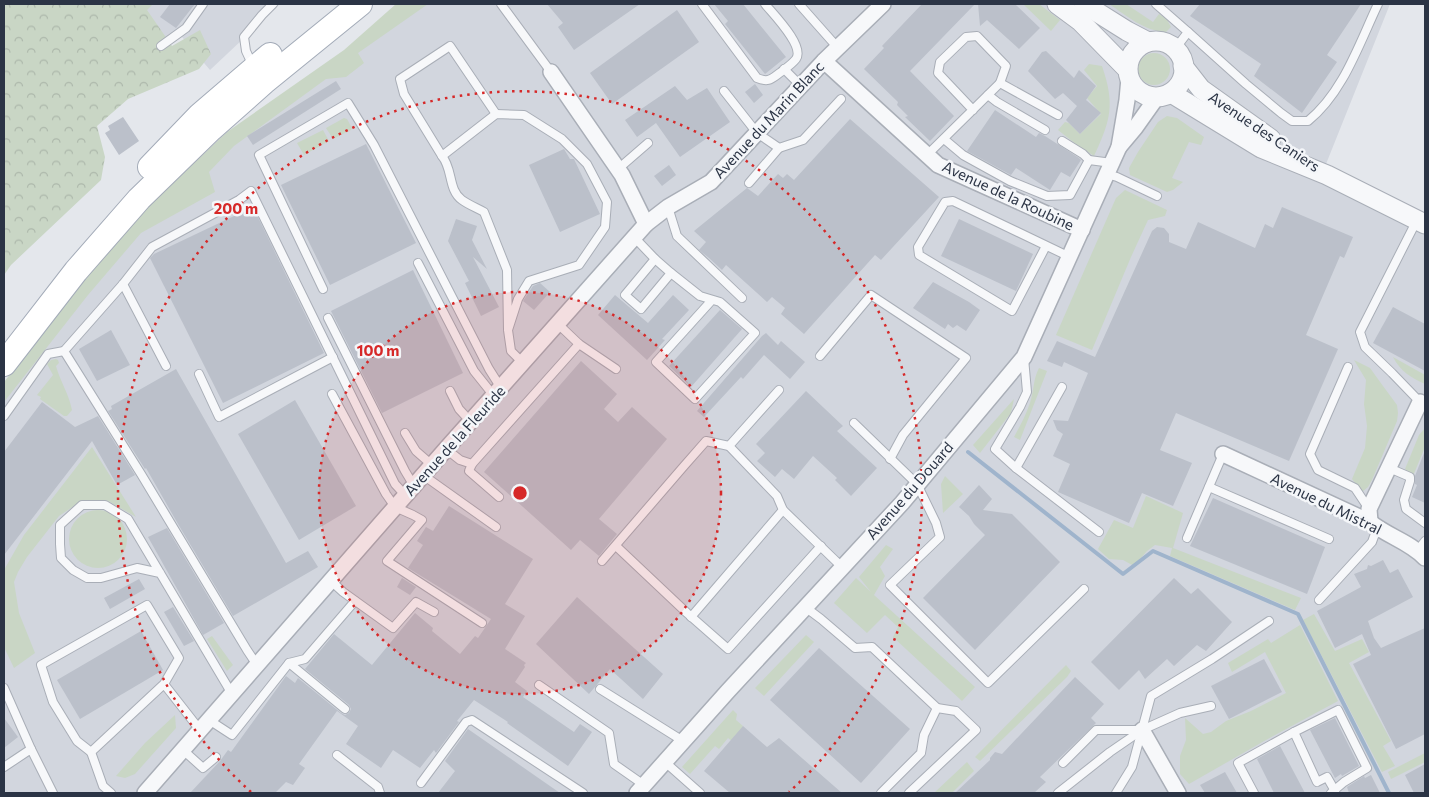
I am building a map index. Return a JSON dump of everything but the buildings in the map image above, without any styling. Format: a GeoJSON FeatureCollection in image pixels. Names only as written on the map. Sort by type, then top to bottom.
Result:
{"type":"FeatureCollection","features":[{"type":"Feature","properties":{"kind":"main road"},"geometry":{"type":"LineString","coordinates":[[4,338],[61,266],[129,189],[200,115],[254,68],[334,4]]}},
{"type":"Feature","properties":{"kind":"main road"},"geometry":{"type":"LineString","coordinates":[[4,364],[76,272],[139,199],[211,129],[264,82],[360,4]]}},
{"type":"Feature","properties":{"kind":"street","name":"Avenue du Marin Blanc"},"geometry":{"type":"LineString","coordinates":[[646,224],[668,207],[711,182],[824,61],[883,4]]}},
{"type":"Feature","properties":{"kind":"street"},"geometry":{"type":"LineString","coordinates":[[1057,4],[1080,21],[1128,73],[1132,84],[1140,92],[1148,96],[1164,95],[1177,88],[1181,81],[1184,66],[1181,57],[1167,43],[1158,41],[1148,42],[1133,52],[1129,60],[1128,73]]}},
{"type":"Feature","properties":{"kind":"street"},"geometry":{"type":"LineString","coordinates":[[1084,4],[1148,42]]}},
{"type":"Feature","properties":{"kind":"street","name":"Avenue de la Roubine"},"geometry":{"type":"LineString","coordinates":[[824,61],[938,165],[1082,230]]}},
{"type":"Feature","properties":{"kind":"street","name":"Avenue des Caniers"},"geometry":{"type":"LineString","coordinates":[[1184,66],[1201,89],[1257,131],[1327,175]]}},
{"type":"Feature","properties":{"kind":"street"},"geometry":{"type":"LineString","coordinates":[[551,72],[622,175],[646,224]]}},
{"type":"Feature","properties":{"kind":"street","name":"Avenue du Douard"},"geometry":{"type":"LineString","coordinates":[[641,789],[917,484],[1024,357],[1119,147],[1127,100],[1128,73]]}},
{"type":"Feature","properties":{"kind":"street","name":"Avenue du Douard"},"geometry":{"type":"LineString","coordinates":[[1119,147],[1164,95]]}},
{"type":"Feature","properties":{"kind":"street","name":"Avenue des Caniers"},"geometry":{"type":"LineString","coordinates":[[1164,95],[1225,125],[1261,148],[1327,175],[1421,222]]}},
{"type":"Feature","properties":{"kind":"street","name":"Avenue de la Fleuride"},"geometry":{"type":"LineString","coordinates":[[145,793],[646,224]]}},
{"type":"Feature","properties":{"kind":"street"},"geometry":{"type":"LineString","coordinates":[[1372,520],[1389,468],[1423,402]]}},
{"type":"Feature","properties":{"kind":"street","name":"Avenue du Mistral"},"geometry":{"type":"LineString","coordinates":[[1223,454],[1372,520],[1423,550]]}},
{"type":"Feature","properties":{"kind":"street"},"geometry":{"type":"LineString","coordinates":[[1142,730],[1178,793]]}},
{"type":"Feature","properties":{"kind":"lane"},"geometry":{"type":"LineString","coordinates":[[161,46],[186,28],[203,4]]}},
{"type":"Feature","properties":{"kind":"lane"},"geometry":{"type":"LineString","coordinates":[[254,68],[246,51],[244,37],[273,4]]}},
{"type":"Feature","properties":{"kind":"lane"},"geometry":{"type":"LineString","coordinates":[[501,4],[551,72]]}},
{"type":"Feature","properties":{"kind":"lane"},"geometry":{"type":"LineString","coordinates":[[702,4],[757,78],[769,81],[796,59],[798,51],[794,39],[766,4]]}},
{"type":"Feature","properties":{"kind":"lane"},"geometry":{"type":"LineString","coordinates":[[799,4],[838,48]]}},
{"type":"Feature","properties":{"kind":"lane"},"geometry":{"type":"LineString","coordinates":[[1156,4],[1246,84],[1292,121],[1308,121],[1327,103],[1348,69],[1378,4]]}},
{"type":"Feature","properties":{"kind":"lane"},"geometry":{"type":"LineString","coordinates":[[1175,49],[1188,32]]}},
{"type":"Feature","properties":{"kind":"lane"},"geometry":{"type":"LineString","coordinates":[[927,156],[944,139],[973,110],[1000,83],[1006,66],[977,36],[966,37],[940,62],[938,73],[973,110]]}},
{"type":"Feature","properties":{"kind":"lane"},"geometry":{"type":"LineString","coordinates":[[496,114],[450,46],[400,79],[404,94],[447,162],[453,189],[461,200],[484,212],[507,270],[508,330],[511,351],[523,363]]}},
{"type":"Feature","properties":{"kind":"lane"},"geometry":{"type":"LineString","coordinates":[[784,70],[801,86]]}},
{"type":"Feature","properties":{"kind":"lane"},"geometry":{"type":"LineString","coordinates":[[1000,83],[1058,115]]}},
{"type":"Feature","properties":{"kind":"lane"},"geometry":{"type":"LineString","coordinates":[[724,91],[757,132],[779,148]]}},
{"type":"Feature","properties":{"kind":"lane"},"geometry":{"type":"LineString","coordinates":[[988,95],[1045,130]]}},
{"type":"Feature","properties":{"kind":"lane"},"geometry":{"type":"LineString","coordinates":[[749,183],[779,148],[803,140],[841,99]]}},
{"type":"Feature","properties":{"kind":"lane"},"geometry":{"type":"LineString","coordinates":[[323,289],[259,156],[348,103],[374,145],[489,370],[497,392]]}},
{"type":"Feature","properties":{"kind":"lane"},"geometry":{"type":"LineString","coordinates":[[442,156],[496,114],[524,115],[562,138],[587,164],[607,202],[605,227],[579,265],[529,281],[518,299],[508,330]]}},
{"type":"Feature","properties":{"kind":"lane"},"geometry":{"type":"LineString","coordinates":[[944,139],[963,155],[1010,182],[1047,196],[1070,195],[1089,160]]}},
{"type":"Feature","properties":{"kind":"lane"},"geometry":{"type":"LineString","coordinates":[[1062,142],[1084,154],[1089,160],[1109,169],[1117,177],[1157,196]]}},
{"type":"Feature","properties":{"kind":"lane"},"geometry":{"type":"LineString","coordinates":[[618,169],[648,143]]}},
{"type":"Feature","properties":{"kind":"lane"},"geometry":{"type":"LineString","coordinates":[[4,416],[48,354],[64,351],[123,284],[152,247],[239,200],[251,191],[395,484],[419,480]]}},
{"type":"Feature","properties":{"kind":"lane"},"geometry":{"type":"LineString","coordinates":[[1046,246],[1012,311],[919,256],[918,247],[945,202],[954,201],[1070,257]]}},
{"type":"Feature","properties":{"kind":"lane"},"geometry":{"type":"LineString","coordinates":[[668,207],[678,236],[742,298]]}},
{"type":"Feature","properties":{"kind":"lane"},"geometry":{"type":"LineString","coordinates":[[1421,222],[1360,332],[1365,347],[1423,402]]}},
{"type":"Feature","properties":{"kind":"lane"},"geometry":{"type":"LineString","coordinates":[[634,237],[655,259],[700,296],[720,302],[755,333],[695,399],[656,362],[712,300]]}},
{"type":"Feature","properties":{"kind":"lane"},"geometry":{"type":"LineString","coordinates":[[655,259],[625,295],[641,309],[672,273]]}},
{"type":"Feature","properties":{"kind":"lane"},"geometry":{"type":"LineString","coordinates":[[418,263],[474,371],[497,392]]}},
{"type":"Feature","properties":{"kind":"lane"},"geometry":{"type":"LineString","coordinates":[[123,284],[166,366]]}},
{"type":"Feature","properties":{"kind":"lane"},"geometry":{"type":"LineString","coordinates":[[820,356],[871,295],[966,358],[903,435],[890,459]]}},
{"type":"Feature","properties":{"kind":"lane"},"geometry":{"type":"LineString","coordinates":[[328,318],[405,471],[496,527]]}},
{"type":"Feature","properties":{"kind":"lane"},"geometry":{"type":"LineString","coordinates":[[558,324],[579,344],[616,370]]}},
{"type":"Feature","properties":{"kind":"lane"},"geometry":{"type":"LineString","coordinates":[[499,497],[469,471],[472,464],[579,344]]}},
{"type":"Feature","properties":{"kind":"lane"},"geometry":{"type":"LineString","coordinates":[[64,351],[257,665]]}},
{"type":"Feature","properties":{"kind":"lane"},"geometry":{"type":"LineString","coordinates":[[199,374],[219,417],[333,357]]}},
{"type":"Feature","properties":{"kind":"lane"},"geometry":{"type":"LineString","coordinates":[[1024,357],[1027,392],[995,448],[1016,468],[1100,532]]}},
{"type":"Feature","properties":{"kind":"lane"},"geometry":{"type":"LineString","coordinates":[[1319,600],[1372,542],[1372,520],[1355,488],[1318,470],[1310,454],[1348,367]]}},
{"type":"Feature","properties":{"kind":"lane"},"geometry":{"type":"LineString","coordinates":[[1016,468],[1062,387]]}},
{"type":"Feature","properties":{"kind":"lane"},"geometry":{"type":"LineString","coordinates":[[729,446],[779,390]]}},
{"type":"Feature","properties":{"kind":"lane"},"geometry":{"type":"LineString","coordinates":[[450,391],[460,409],[471,422]]}},
{"type":"Feature","properties":{"kind":"lane"},"geometry":{"type":"LineString","coordinates":[[332,394],[386,494],[395,507],[422,520],[387,561],[482,623]]}},
{"type":"Feature","properties":{"kind":"lane"},"geometry":{"type":"LineString","coordinates":[[854,423],[917,484],[936,523],[940,537],[890,585],[988,683],[1084,589]]}},
{"type":"Feature","properties":{"kind":"lane"},"geometry":{"type":"LineString","coordinates":[[405,432],[416,451],[419,480]]}},
{"type":"Feature","properties":{"kind":"lane"},"geometry":{"type":"LineString","coordinates":[[602,561],[706,441],[729,446],[777,496],[783,510],[842,567]]}},
{"type":"Feature","properties":{"kind":"lane"},"geometry":{"type":"LineString","coordinates":[[446,449],[460,460],[472,464]]}},
{"type":"Feature","properties":{"kind":"lane"},"geometry":{"type":"LineString","coordinates":[[1187,538],[1223,454]]}},
{"type":"Feature","properties":{"kind":"lane"},"geometry":{"type":"LineString","coordinates":[[1389,468],[1410,477],[1404,500],[1406,509],[1425,523]]}},
{"type":"Feature","properties":{"kind":"lane"},"geometry":{"type":"LineString","coordinates":[[1209,486],[1329,539]]}},
{"type":"Feature","properties":{"kind":"lane"},"geometry":{"type":"LineString","coordinates":[[160,573],[137,568],[102,578],[87,578],[73,570],[61,558],[60,525],[82,505],[106,505],[128,519],[232,694]]}},
{"type":"Feature","properties":{"kind":"lane"},"geometry":{"type":"LineString","coordinates":[[691,617],[783,510]]}},
{"type":"Feature","properties":{"kind":"lane"},"geometry":{"type":"LineString","coordinates":[[616,546],[728,649],[821,546]]}},
{"type":"Feature","properties":{"kind":"lane"},"geometry":{"type":"LineString","coordinates":[[331,581],[392,628],[416,602],[434,612]]}},
{"type":"Feature","properties":{"kind":"lane"},"geometry":{"type":"LineString","coordinates":[[164,684],[205,725],[232,735],[289,663],[305,659],[355,601]]}},
{"type":"Feature","properties":{"kind":"lane"},"geometry":{"type":"LineString","coordinates":[[92,752],[164,684],[179,658],[147,605],[41,665],[53,702],[77,741],[92,752],[103,786],[111,793]]}},
{"type":"Feature","properties":{"kind":"lane"},"geometry":{"type":"LineString","coordinates":[[805,607],[855,648],[872,647],[937,708],[956,711],[976,730],[909,793]]}},
{"type":"Feature","properties":{"kind":"lane"},"geometry":{"type":"LineString","coordinates":[[1116,793],[1132,767],[1151,696],[1269,621]]}},
{"type":"Feature","properties":{"kind":"lane"},"geometry":{"type":"LineString","coordinates":[[289,663],[344,709]]}},
{"type":"Feature","properties":{"kind":"lane"},"geometry":{"type":"LineString","coordinates":[[539,685],[609,733],[614,764],[641,789]]}},
{"type":"Feature","properties":{"kind":"lane"},"geometry":{"type":"LineString","coordinates":[[4,688],[53,793]]}},
{"type":"Feature","properties":{"kind":"lane"},"geometry":{"type":"LineString","coordinates":[[600,689],[683,741]]}},
{"type":"Feature","properties":{"kind":"lane"},"geometry":{"type":"LineString","coordinates":[[1058,793],[1110,752],[1142,730],[1180,713],[1211,706]]}},
{"type":"Feature","properties":{"kind":"lane"},"geometry":{"type":"LineString","coordinates":[[881,793],[921,753],[924,735],[937,708]]}},
{"type":"Feature","properties":{"kind":"lane"},"geometry":{"type":"LineString","coordinates":[[1254,793],[1238,763],[1294,732],[1338,710],[1368,768],[1344,782],[1333,792],[1327,777],[1317,782],[1294,732]]}},
{"type":"Feature","properties":{"kind":"lane"},"geometry":{"type":"LineString","coordinates":[[421,783],[466,722],[472,720],[583,793]]}},
{"type":"Feature","properties":{"kind":"lane"},"geometry":{"type":"LineString","coordinates":[[1063,763],[1096,730],[1142,730]]}},
{"type":"Feature","properties":{"kind":"lane"},"geometry":{"type":"LineString","coordinates":[[4,767],[31,749]]}},
{"type":"Feature","properties":{"kind":"lane"},"geometry":{"type":"LineString","coordinates":[[184,750],[203,768],[216,757]]}},
{"type":"Feature","properties":{"kind":"lane"},"geometry":{"type":"LineString","coordinates":[[337,755],[378,787],[380,793]]}},
{"type":"Feature","properties":{"kind":"lane"},"geometry":{"type":"LineString","coordinates":[[665,762],[700,793]]}},
{"type":"Feature","properties":{"kind":"shaded area"},"geometry":{"type":"Polygon","coordinates":[[[123,4],[280,4],[210,70],[182,37],[158,53],[123,4]]]}},
{"type":"Feature","properties":{"kind":"shaded area"},"geometry":{"type":"Polygon","coordinates":[[[413,4],[1390,4],[1326,164],[1425,213],[1425,793],[4,793],[4,388],[197,168],[413,4]]]}},
{"type":"Feature","properties":{"kind":"green space"},"geometry":{"type":"Polygon","coordinates":[[[4,4],[153,4],[147,10],[172,46],[200,30],[211,54],[199,69],[128,99],[97,126],[105,157],[101,180],[11,265],[4,275],[4,4]]]}},
{"type":"Feature","properties":{"kind":"green space"},"geometry":{"type":"Polygon","coordinates":[[[396,4],[428,4],[358,53],[364,63],[346,77],[326,79],[234,146],[209,172],[215,192],[141,233],[88,295],[4,402],[4,382],[127,226],[227,132],[344,50],[396,4]]]}},
{"type":"Feature","properties":{"kind":"green space"},"geometry":{"type":"Polygon","coordinates":[[[1023,4],[1039,4],[1060,20],[1051,31],[1023,4]]]}},
{"type":"Feature","properties":{"kind":"green space"},"geometry":{"type":"Polygon","coordinates":[[[1109,4],[1126,4],[1153,22],[1159,14],[1166,18],[1171,27],[1166,32],[1150,29],[1109,4]]]}},
{"type":"Feature","properties":{"kind":"green space"},"geometry":{"type":"Polygon","coordinates":[[[1154,53],[1160,54],[1165,58],[1169,63],[1169,75],[1165,80],[1160,84],[1154,85],[1148,84],[1143,80],[1139,75],[1138,69],[1139,63],[1143,58],[1148,54],[1154,53]]]}},
{"type":"Feature","properties":{"kind":"green space"},"geometry":{"type":"Polygon","coordinates":[[[1089,64],[1102,66],[1110,102],[1107,122],[1094,156],[1058,130],[1065,122],[1069,123],[1080,134],[1101,114],[1087,98],[1097,86],[1084,70],[1089,64]]]}},
{"type":"Feature","properties":{"kind":"green space"},"geometry":{"type":"Polygon","coordinates":[[[1167,116],[1177,118],[1204,137],[1201,145],[1189,142],[1172,178],[1183,182],[1167,192],[1130,175],[1129,168],[1158,122],[1167,116]]]}},
{"type":"Feature","properties":{"kind":"green space"},"geometry":{"type":"Polygon","coordinates":[[[344,118],[347,119],[352,128],[351,130],[333,139],[326,128],[344,118]]]}},
{"type":"Feature","properties":{"kind":"green space"},"geometry":{"type":"Polygon","coordinates":[[[323,130],[329,141],[304,155],[297,143],[323,130]]]}},
{"type":"Feature","properties":{"kind":"green space"},"geometry":{"type":"Polygon","coordinates":[[[1125,190],[1167,210],[1165,216],[1148,220],[1092,350],[1056,335],[1116,198],[1125,190]]]}},
{"type":"Feature","properties":{"kind":"green space"},"geometry":{"type":"Polygon","coordinates":[[[1393,357],[1425,375],[1425,384],[1406,374],[1393,357]]]}},
{"type":"Feature","properties":{"kind":"green space"},"geometry":{"type":"Polygon","coordinates":[[[56,359],[59,363],[56,366],[72,410],[67,416],[64,416],[37,395],[53,375],[47,364],[51,360],[56,359]]]}},
{"type":"Feature","properties":{"kind":"green space"},"geometry":{"type":"Polygon","coordinates":[[[1354,360],[1370,368],[1397,405],[1398,413],[1397,421],[1372,480],[1362,492],[1352,479],[1365,448],[1367,426],[1364,404],[1366,380],[1354,360]]]}},
{"type":"Feature","properties":{"kind":"green space"},"geometry":{"type":"Polygon","coordinates":[[[1039,368],[1047,371],[1020,440],[1014,437],[1031,399],[1039,368]]]}},
{"type":"Feature","properties":{"kind":"green space"},"geometry":{"type":"Polygon","coordinates":[[[1014,399],[1011,413],[980,453],[973,445],[1014,399]]]}},
{"type":"Feature","properties":{"kind":"green space"},"geometry":{"type":"Polygon","coordinates":[[[1425,428],[1425,447],[1413,476],[1405,469],[1419,435],[1425,428]]]}},
{"type":"Feature","properties":{"kind":"green space"},"geometry":{"type":"Polygon","coordinates":[[[92,447],[136,517],[108,501],[99,500],[88,501],[74,506],[59,516],[27,557],[14,582],[19,613],[35,653],[14,668],[4,647],[4,570],[24,535],[92,447]]]}},
{"type":"Feature","properties":{"kind":"green space"},"geometry":{"type":"Polygon","coordinates":[[[945,476],[963,494],[943,513],[941,484],[945,476]]]}},
{"type":"Feature","properties":{"kind":"green space"},"geometry":{"type":"Polygon","coordinates":[[[1146,496],[1183,513],[1173,548],[1301,598],[1295,610],[1170,556],[1172,548],[1155,545],[1134,566],[1123,560],[1109,559],[1098,549],[1114,520],[1133,528],[1146,496]]]}},
{"type":"Feature","properties":{"kind":"green space"},"geometry":{"type":"Polygon","coordinates":[[[92,510],[104,510],[119,518],[127,533],[127,545],[119,560],[104,568],[92,568],[77,560],[69,545],[69,533],[77,518],[92,510]]]}},
{"type":"Feature","properties":{"kind":"green space"},"geometry":{"type":"Polygon","coordinates":[[[886,545],[893,549],[880,567],[885,576],[874,595],[975,687],[962,701],[893,637],[898,627],[885,615],[867,633],[834,603],[856,578],[871,592],[859,577],[886,545]]]}},
{"type":"Feature","properties":{"kind":"green space"},"geometry":{"type":"Polygon","coordinates":[[[1314,614],[1335,651],[1362,639],[1369,652],[1349,663],[1391,741],[1383,746],[1395,766],[1382,772],[1303,620],[1314,614]]]}},
{"type":"Feature","properties":{"kind":"green space"},"geometry":{"type":"Polygon","coordinates":[[[1300,625],[1338,701],[1189,784],[1180,774],[1180,756],[1186,740],[1185,718],[1203,734],[1211,732],[1226,721],[1251,711],[1286,693],[1265,652],[1232,672],[1228,663],[1268,639],[1271,643],[1300,625]]]}},
{"type":"Feature","properties":{"kind":"green space"},"geometry":{"type":"Polygon","coordinates":[[[806,635],[814,642],[764,696],[755,688],[806,635]]]}},
{"type":"Feature","properties":{"kind":"green space"},"geometry":{"type":"Polygon","coordinates":[[[212,636],[233,665],[227,671],[207,639],[212,636]]]}},
{"type":"Feature","properties":{"kind":"green space"},"geometry":{"type":"Polygon","coordinates":[[[1066,665],[1071,671],[1067,677],[980,761],[975,757],[1066,665]]]}},
{"type":"Feature","properties":{"kind":"green space"},"geometry":{"type":"Polygon","coordinates":[[[733,710],[737,714],[736,720],[743,726],[733,742],[728,738],[719,749],[715,746],[690,774],[682,767],[733,710]]]}},
{"type":"Feature","properties":{"kind":"green space"},"geometry":{"type":"Polygon","coordinates":[[[175,715],[176,728],[135,774],[125,778],[116,776],[145,743],[175,715]]]}},
{"type":"Feature","properties":{"kind":"green space"},"geometry":{"type":"Polygon","coordinates":[[[1425,753],[1425,762],[1391,779],[1388,772],[1425,753]]]}},
{"type":"Feature","properties":{"kind":"green space"},"geometry":{"type":"Polygon","coordinates":[[[967,762],[974,771],[952,793],[934,793],[967,762]]]}},
{"type":"Feature","properties":{"kind":"waterway"},"geometry":{"type":"LineString","coordinates":[[968,452],[1123,574],[1153,551],[1298,614],[1389,793]]}}]}
